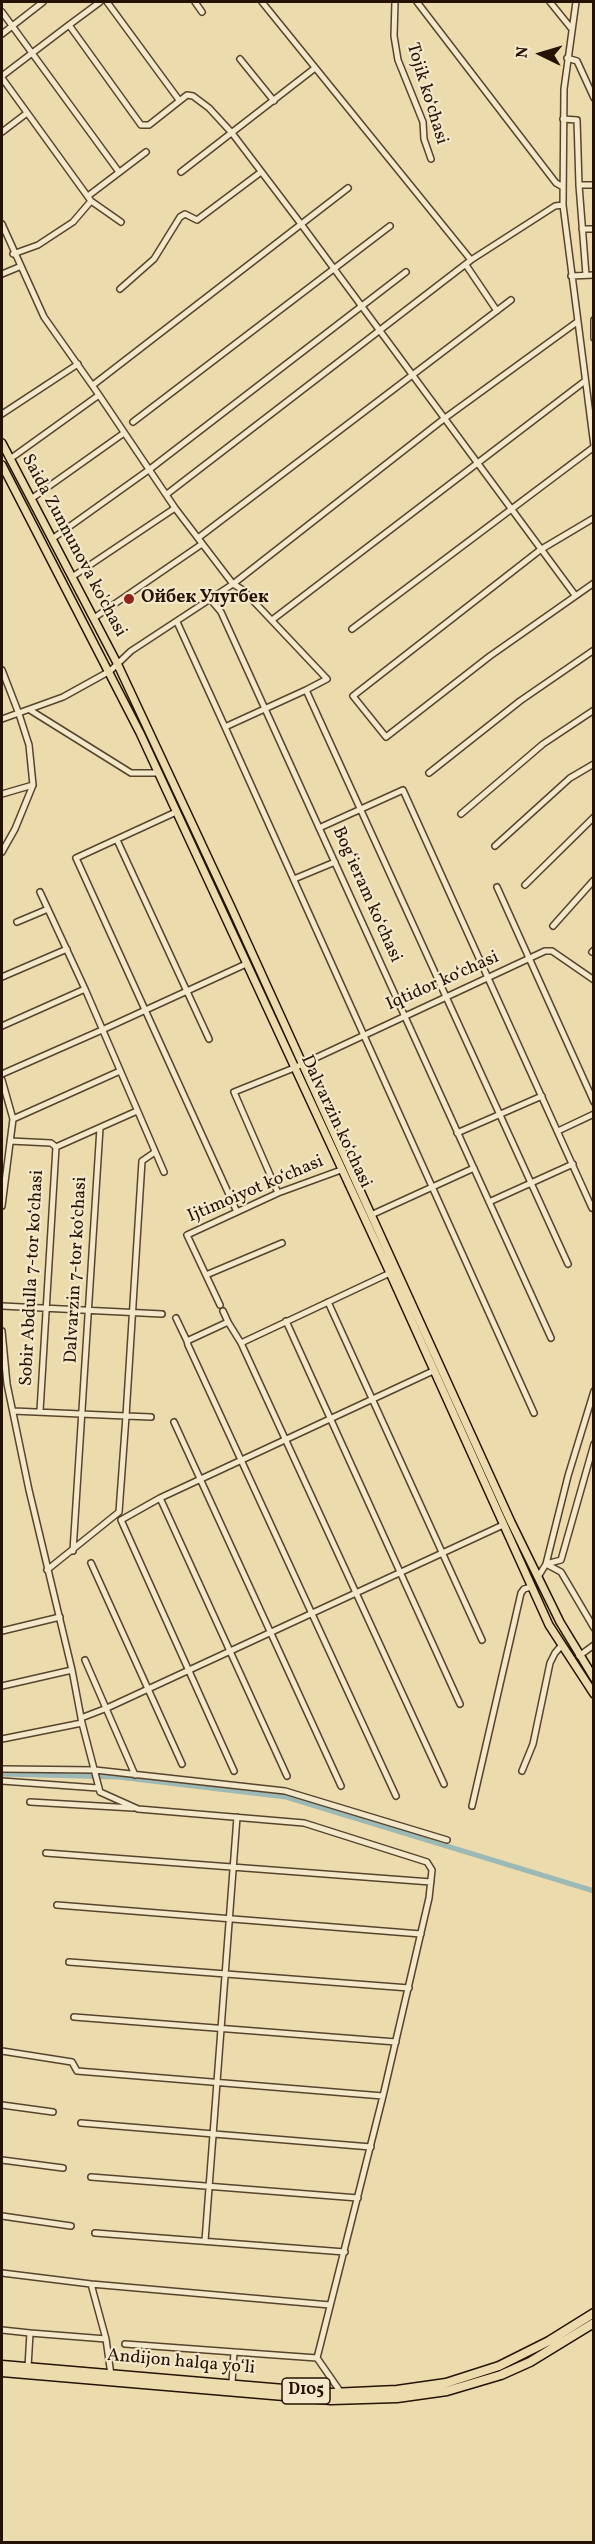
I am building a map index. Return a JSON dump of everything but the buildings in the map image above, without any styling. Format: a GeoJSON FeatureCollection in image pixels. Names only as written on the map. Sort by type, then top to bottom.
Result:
{"type":"FeatureCollection","features":[{"type":"Feature","properties":{"kind":"highway","name":"Andijon halqa yo‘li"},"geometry":{"type":"LineString","coordinates":[[2,2365],[342,2394],[423,2387],[475,2375],[527,2353],[594,2313]]}},
{"type":"Feature","properties":{"kind":"highway","name":"Andijon halqa yo‘li"},"geometry":{"type":"LineString","coordinates":[[2,2372],[331,2400],[397,2398],[447,2391],[501,2375],[530,2362],[594,2323]]}},
{"type":"Feature","properties":{"kind":"main road","name":"Saida Zunnunova ko'chasi"},"geometry":{"type":"LineString","coordinates":[[2,443],[117,663]]}},
{"type":"Feature","properties":{"kind":"main road","name":"Saida Zunnunova ko'chasi"},"geometry":{"type":"LineString","coordinates":[[2,465],[110,671]]}},
{"type":"Feature","properties":{"kind":"main road","name":"Dalvarzin koʻchasi"},"geometry":{"type":"LineString","coordinates":[[117,663],[272,1007],[302,1065],[538,1577]]}},
{"type":"Feature","properties":{"kind":"main road","name":"Dalvarzin koʻchasi"},"geometry":{"type":"LineString","coordinates":[[110,671],[246,964],[272,1007],[294,1068],[390,1273],[531,1587]]}},
{"type":"Feature","properties":{"kind":"main road"},"geometry":{"type":"LineString","coordinates":[[396,1288],[403,1283]]}},
{"type":"Feature","properties":{"kind":"main road"},"geometry":{"type":"LineString","coordinates":[[538,1577],[560,1622],[594,1678]]}},
{"type":"Feature","properties":{"kind":"main road"},"geometry":{"type":"LineString","coordinates":[[531,1587],[551,1628],[594,1694]]}},
{"type":"Feature","properties":{"kind":"main road"},"geometry":{"type":"LineString","coordinates":[[551,1628],[560,1622]]}},
{"type":"Feature","properties":{"kind":"street"},"geometry":{"type":"LineString","coordinates":[[2,34],[43,2]]}},
{"type":"Feature","properties":{"kind":"street"},"geometry":{"type":"LineString","coordinates":[[100,2],[2,77],[89,198],[121,222]]}},
{"type":"Feature","properties":{"kind":"street"},"geometry":{"type":"LineString","coordinates":[[107,2],[179,100]]}},
{"type":"Feature","properties":{"kind":"street"},"geometry":{"type":"LineString","coordinates":[[195,2],[202,12]]}},
{"type":"Feature","properties":{"kind":"street"},"geometry":{"type":"LineString","coordinates":[[262,2],[471,260]]}},
{"type":"Feature","properties":{"kind":"street","name":"Tojik koʻchasi"},"geometry":{"type":"LineString","coordinates":[[395,2],[394,36],[398,60],[423,122],[424,139],[431,159]]}},
{"type":"Feature","properties":{"kind":"street"},"geometry":{"type":"LineString","coordinates":[[417,2],[556,183],[563,187]]}},
{"type":"Feature","properties":{"kind":"street"},"geometry":{"type":"LineString","coordinates":[[550,2],[571,28]]}},
{"type":"Feature","properties":{"kind":"street"},"geometry":{"type":"LineString","coordinates":[[352,629],[510,507],[594,446],[591,402],[585,381],[563,205],[563,119],[567,58],[576,2]]}},
{"type":"Feature","properties":{"kind":"street"},"geometry":{"type":"LineString","coordinates":[[2,12],[119,172]]}},
{"type":"Feature","properties":{"kind":"street"},"geometry":{"type":"LineString","coordinates":[[69,25],[141,125],[149,125],[187,95],[196,98],[209,108],[232,133],[575,595]]}},
{"type":"Feature","properties":{"kind":"street"},"geometry":{"type":"LineString","coordinates":[[567,58],[577,61],[594,98]]}},
{"type":"Feature","properties":{"kind":"street"},"geometry":{"type":"LineString","coordinates":[[240,59],[274,101]]}},
{"type":"Feature","properties":{"kind":"street"},"geometry":{"type":"LineString","coordinates":[[181,172],[315,68]]}},
{"type":"Feature","properties":{"kind":"street"},"geometry":{"type":"LineString","coordinates":[[2,132],[27,113]]}},
{"type":"Feature","properties":{"kind":"street"},"geometry":{"type":"LineString","coordinates":[[563,119],[577,120],[586,275]]}},
{"type":"Feature","properties":{"kind":"street"},"geometry":{"type":"LineString","coordinates":[[14,254],[38,244],[73,222],[89,198],[146,152]]}},
{"type":"Feature","properties":{"kind":"street"},"geometry":{"type":"LineString","coordinates":[[120,289],[154,259],[180,217],[185,214],[196,221],[261,172]]}},
{"type":"Feature","properties":{"kind":"street"},"geometry":{"type":"LineString","coordinates":[[579,185],[594,185]]}},
{"type":"Feature","properties":{"kind":"street"},"geometry":{"type":"LineString","coordinates":[[93,386],[348,188]]}},
{"type":"Feature","properties":{"kind":"street"},"geometry":{"type":"LineString","coordinates":[[167,494],[381,332],[471,260],[555,206],[563,205]]}},
{"type":"Feature","properties":{"kind":"street"},"geometry":{"type":"LineString","coordinates":[[2,224],[19,267],[44,317],[176,508],[233,584],[243,590],[327,679],[225,727]]}},
{"type":"Feature","properties":{"kind":"street"},"geometry":{"type":"LineString","coordinates":[[133,422],[390,226]]}},
{"type":"Feature","properties":{"kind":"street"},"geometry":{"type":"LineString","coordinates":[[582,229],[594,229]]}},
{"type":"Feature","properties":{"kind":"street"},"geometry":{"type":"LineString","coordinates":[[465,265],[497,311]]}},
{"type":"Feature","properties":{"kind":"street"},"geometry":{"type":"LineString","coordinates":[[2,274],[19,267]]}},
{"type":"Feature","properties":{"kind":"street"},"geometry":{"type":"LineString","coordinates":[[52,539],[150,469],[406,272]]}},
{"type":"Feature","properties":{"kind":"street"},"geometry":{"type":"LineString","coordinates":[[571,276],[594,274]]}},
{"type":"Feature","properties":{"kind":"street"},"geometry":{"type":"LineString","coordinates":[[94,618],[200,541],[511,300]]}},
{"type":"Feature","properties":{"kind":"street"},"geometry":{"type":"LineString","coordinates":[[580,341],[594,338],[592,321],[594,320]]}},
{"type":"Feature","properties":{"kind":"street"},"geometry":{"type":"LineString","coordinates":[[2,719],[63,697],[110,671],[131,651],[233,584],[445,418],[577,322]]}},
{"type":"Feature","properties":{"kind":"street"},"geometry":{"type":"LineString","coordinates":[[2,414],[78,364]]}},
{"type":"Feature","properties":{"kind":"street"},"geometry":{"type":"LineString","coordinates":[[272,620],[585,381]]}},
{"type":"Feature","properties":{"kind":"street"},"geometry":{"type":"LineString","coordinates":[[10,459],[99,394]]}},
{"type":"Feature","properties":{"kind":"street"},"geometry":{"type":"LineString","coordinates":[[31,499],[124,433]]}},
{"type":"Feature","properties":{"kind":"street"},"geometry":{"type":"LineString","coordinates":[[72,577],[176,508]]}},
{"type":"Feature","properties":{"kind":"street"},"geometry":{"type":"LineString","coordinates":[[594,518],[540,550],[353,696],[386,737],[490,656],[594,583]]}},
{"type":"Feature","properties":{"kind":"street","name":"Bogʻieram koʻchasi"},"geometry":{"type":"LineString","coordinates":[[210,599],[221,612],[551,1338]]}},
{"type":"Feature","properties":{"kind":"street"},"geometry":{"type":"LineString","coordinates":[[177,622],[534,1413]]}},
{"type":"Feature","properties":{"kind":"street"},"geometry":{"type":"LineString","coordinates":[[429,773],[520,701],[594,650]]}},
{"type":"Feature","properties":{"kind":"street"},"geometry":{"type":"LineString","coordinates":[[2,670],[29,745],[33,785],[15,829],[2,851]]}},
{"type":"Feature","properties":{"kind":"street"},"geometry":{"type":"LineString","coordinates":[[306,690],[568,1264]]}},
{"type":"Feature","properties":{"kind":"street"},"geometry":{"type":"LineString","coordinates":[[30,710],[131,773],[158,773]]}},
{"type":"Feature","properties":{"kind":"street"},"geometry":{"type":"LineString","coordinates":[[461,814],[562,729],[594,710]]}},
{"type":"Feature","properties":{"kind":"street"},"geometry":{"type":"LineString","coordinates":[[495,846],[570,777],[594,764]]}},
{"type":"Feature","properties":{"kind":"street"},"geometry":{"type":"LineString","coordinates":[[2,794],[33,785]]}},
{"type":"Feature","properties":{"kind":"street"},"geometry":{"type":"LineString","coordinates":[[319,828],[403,789],[592,1209]]}},
{"type":"Feature","properties":{"kind":"street"},"geometry":{"type":"LineString","coordinates":[[176,812],[76,858],[237,1212]]}},
{"type":"Feature","properties":{"kind":"street"},"geometry":{"type":"LineString","coordinates":[[525,885],[594,817]]}},
{"type":"Feature","properties":{"kind":"street"},"geometry":{"type":"LineString","coordinates":[[117,840],[209,1039]]}},
{"type":"Feature","properties":{"kind":"street"},"geometry":{"type":"LineString","coordinates":[[294,879],[335,862]]}},
{"type":"Feature","properties":{"kind":"street"},"geometry":{"type":"LineString","coordinates":[[553,926],[594,880]]}},
{"type":"Feature","properties":{"kind":"street"},"geometry":{"type":"LineString","coordinates":[[497,886],[594,1102]]}},
{"type":"Feature","properties":{"kind":"street"},"geometry":{"type":"LineString","coordinates":[[40,892],[85,989],[164,1172]]}},
{"type":"Feature","properties":{"kind":"street"},"geometry":{"type":"LineString","coordinates":[[17,922],[48,909]]}},
{"type":"Feature","properties":{"kind":"street"},"geometry":{"type":"LineString","coordinates":[[2,977],[67,949]]}},
{"type":"Feature","properties":{"kind":"street","name":"Iqtidor koʻchasi"},"geometry":{"type":"LineString","coordinates":[[278,1193],[234,1092],[302,1065],[545,951],[552,951],[594,980]]}},
{"type":"Feature","properties":{"kind":"street"},"geometry":{"type":"LineString","coordinates":[[2,1074],[246,964]]}},
{"type":"Feature","properties":{"kind":"street"},"geometry":{"type":"LineString","coordinates":[[2,1026],[85,989]]}},
{"type":"Feature","properties":{"kind":"street"},"geometry":{"type":"LineString","coordinates":[[13,1119],[120,1071]]}},
{"type":"Feature","properties":{"kind":"street"},"geometry":{"type":"LineString","coordinates":[[2,1080],[13,1119],[2,1206]]}},
{"type":"Feature","properties":{"kind":"street"},"geometry":{"type":"LineString","coordinates":[[457,1133],[542,1096]]}},
{"type":"Feature","properties":{"kind":"street"},"geometry":{"type":"LineString","coordinates":[[10,1141],[51,1143],[56,1147],[137,1111]]}},
{"type":"Feature","properties":{"kind":"street"},"geometry":{"type":"LineString","coordinates":[[558,1131],[594,1114]]}},
{"type":"Feature","properties":{"kind":"street","name":"Dalvarzin 7-tor koʻchasi"},"geometry":{"type":"LineString","coordinates":[[73,1551],[100,1128]]}},
{"type":"Feature","properties":{"kind":"street","name":"Sobir Abdulla 7-tor koʻchasi"},"geometry":{"type":"LineString","coordinates":[[40,1411],[56,1147]]}},
{"type":"Feature","properties":{"kind":"street"},"geometry":{"type":"LineString","coordinates":[[47,1570],[119,1512],[142,1161],[155,1152]]}},
{"type":"Feature","properties":{"kind":"street"},"geometry":{"type":"LineString","coordinates":[[489,1202],[573,1164]]}},
{"type":"Feature","properties":{"kind":"street"},"geometry":{"type":"LineString","coordinates":[[371,1215],[474,1168]]}},
{"type":"Feature","properties":{"kind":"street","name":"Ijtimoiyot koʻchasi"},"geometry":{"type":"LineString","coordinates":[[341,1170],[278,1193],[187,1235],[286,1441],[444,1784]]}},
{"type":"Feature","properties":{"kind":"street"},"geometry":{"type":"LineString","coordinates":[[206,1275],[282,1243]]}},
{"type":"Feature","properties":{"kind":"street"},"geometry":{"type":"LineString","coordinates":[[240,1343],[390,1273]]}},
{"type":"Feature","properties":{"kind":"street"},"geometry":{"type":"LineString","coordinates":[[328,1302],[483,1640]]}},
{"type":"Feature","properties":{"kind":"street"},"geometry":{"type":"LineString","coordinates":[[2,1306],[162,1314]]}},
{"type":"Feature","properties":{"kind":"street"},"geometry":{"type":"LineString","coordinates":[[176,1318],[396,1796]]}},
{"type":"Feature","properties":{"kind":"street"},"geometry":{"type":"LineString","coordinates":[[187,1341],[228,1322]]}},
{"type":"Feature","properties":{"kind":"street"},"geometry":{"type":"LineString","coordinates":[[286,1322],[460,1704]]}},
{"type":"Feature","properties":{"kind":"street"},"geometry":{"type":"LineString","coordinates":[[2,1331],[4,1384],[13,1411],[97,1786],[100,1792],[138,1809]]}},
{"type":"Feature","properties":{"kind":"street"},"geometry":{"type":"LineString","coordinates":[[234,1771],[121,1520],[160,1498],[433,1371]]}},
{"type":"Feature","properties":{"kind":"street"},"geometry":{"type":"LineString","coordinates":[[538,1577],[546,1564],[568,1476],[594,1391]]}},
{"type":"Feature","properties":{"kind":"street"},"geometry":{"type":"LineString","coordinates":[[13,1411],[151,1418]]}},
{"type":"Feature","properties":{"kind":"street"},"geometry":{"type":"LineString","coordinates":[[174,1422],[341,1786]]}},
{"type":"Feature","properties":{"kind":"street"},"geometry":{"type":"LineString","coordinates":[[546,1564],[561,1560],[594,1444]]}},
{"type":"Feature","properties":{"kind":"street"},"geometry":{"type":"LineString","coordinates":[[160,1498],[287,1776]]}},
{"type":"Feature","properties":{"kind":"street"},"geometry":{"type":"LineString","coordinates":[[2,1739],[81,1720],[503,1525]]}},
{"type":"Feature","properties":{"kind":"street"},"geometry":{"type":"LineString","coordinates":[[91,1563],[182,1764]]}},
{"type":"Feature","properties":{"kind":"street"},"geometry":{"type":"LineString","coordinates":[[546,1564],[561,1572],[594,1628]]}},
{"type":"Feature","properties":{"kind":"street"},"geometry":{"type":"LineString","coordinates":[[472,1806],[521,1593],[524,1589],[531,1587]]}},
{"type":"Feature","properties":{"kind":"street"},"geometry":{"type":"LineString","coordinates":[[2,1631],[60,1617]]}},
{"type":"Feature","properties":{"kind":"street"},"geometry":{"type":"LineString","coordinates":[[579,1656],[594,1645]]}},
{"type":"Feature","properties":{"kind":"street"},"geometry":{"type":"LineString","coordinates":[[522,1771],[533,1744],[550,1663],[562,1646]]}},
{"type":"Feature","properties":{"kind":"street"},"geometry":{"type":"LineString","coordinates":[[85,1660],[135,1775]]}},
{"type":"Feature","properties":{"kind":"street"},"geometry":{"type":"LineString","coordinates":[[2,1686],[72,1670]]}},
{"type":"Feature","properties":{"kind":"street"},"geometry":{"type":"LineString","coordinates":[[2,1769],[135,1775],[285,1791],[447,1840]]}},
{"type":"Feature","properties":{"kind":"street"},"geometry":{"type":"LineString","coordinates":[[2,1781],[97,1786]]}},
{"type":"Feature","properties":{"kind":"street"},"geometry":{"type":"LineString","coordinates":[[30,1802],[304,1823],[428,1862],[432,1870],[431,1882],[421,1934],[384,2096],[318,2358],[342,2394]]}},
{"type":"Feature","properties":{"kind":"street"},"geometry":{"type":"LineString","coordinates":[[205,2241],[237,1817]]}},
{"type":"Feature","properties":{"kind":"street"},"geometry":{"type":"LineString","coordinates":[[46,1853],[431,1882]]}},
{"type":"Feature","properties":{"kind":"street"},"geometry":{"type":"LineString","coordinates":[[57,1905],[421,1934]]}},
{"type":"Feature","properties":{"kind":"street"},"geometry":{"type":"LineString","coordinates":[[69,1962],[408,1988]]}},
{"type":"Feature","properties":{"kind":"street"},"geometry":{"type":"LineString","coordinates":[[74,2017],[396,2042]]}},
{"type":"Feature","properties":{"kind":"street"},"geometry":{"type":"LineString","coordinates":[[2,2051],[72,2062],[77,2070],[384,2096]]}},
{"type":"Feature","properties":{"kind":"street"},"geometry":{"type":"LineString","coordinates":[[2,2105],[53,2112]]}},
{"type":"Feature","properties":{"kind":"street"},"geometry":{"type":"LineString","coordinates":[[81,2123],[371,2147]]}},
{"type":"Feature","properties":{"kind":"street"},"geometry":{"type":"LineString","coordinates":[[2,2160],[63,2168]]}},
{"type":"Feature","properties":{"kind":"street"},"geometry":{"type":"LineString","coordinates":[[91,2177],[358,2198]]}},
{"type":"Feature","properties":{"kind":"street"},"geometry":{"type":"LineString","coordinates":[[2,2216],[70,2226]]}},
{"type":"Feature","properties":{"kind":"street"},"geometry":{"type":"LineString","coordinates":[[95,2233],[345,2252]]}},
{"type":"Feature","properties":{"kind":"street"},"geometry":{"type":"LineString","coordinates":[[2,2273],[91,2284],[330,2305]]}},
{"type":"Feature","properties":{"kind":"street"},"geometry":{"type":"LineString","coordinates":[[91,2284],[105,2338],[111,2375]]}},
{"type":"Feature","properties":{"kind":"street"},"geometry":{"type":"LineString","coordinates":[[2,2330],[105,2338]]}},
{"type":"Feature","properties":{"kind":"street"},"geometry":{"type":"LineString","coordinates":[[28,2367],[30,2333]]}},
{"type":"Feature","properties":{"kind":"street"},"geometry":{"type":"LineString","coordinates":[[125,2344],[318,2358]]}},
{"type":"Feature","properties":{"kind":"street"},"geometry":{"type":"LineString","coordinates":[[232,2384],[234,2352]]}},
{"type":"Feature","properties":{"kind":"waterway"},"geometry":{"type":"LineString","coordinates":[[2,1774],[118,1777],[286,1797],[594,1891]]}},
{"type":"Feature","properties":{"kind":"place","name":"Ойбек Улугбек"},"geometry":{"type":"Point","coordinates":[129,599]}}]}
